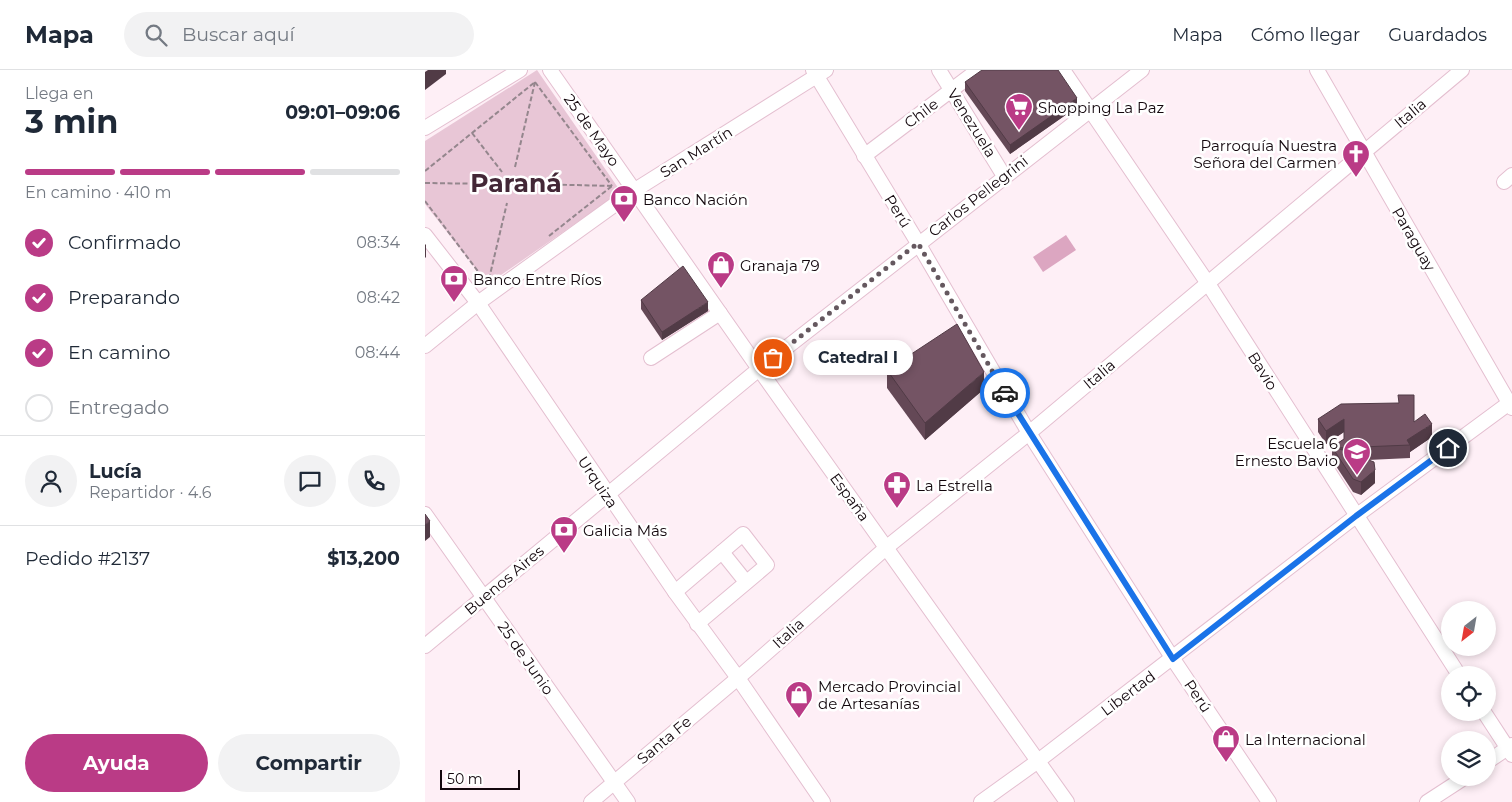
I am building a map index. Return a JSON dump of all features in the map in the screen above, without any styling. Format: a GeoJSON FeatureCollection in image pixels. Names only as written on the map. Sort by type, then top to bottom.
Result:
{"type":"FeatureCollection","features":[{"type":"Feature","properties":{"kind":"street"},"geometry":{"type":"LineString","coordinates":[[425,128],[521,70]]}},
{"type":"Feature","properties":{"kind":"street","name":"25 de Mayo"},"geometry":{"type":"LineString","coordinates":[[550,70],[635,190]]}},
{"type":"Feature","properties":{"kind":"street","name":"Venezuela"},"geometry":{"type":"LineString","coordinates":[[939,70],[1005,176]]}},
{"type":"Feature","properties":{"kind":"street","name":"Chile"},"geometry":{"type":"LineString","coordinates":[[865,156],[978,70]]}},
{"type":"Feature","properties":{"kind":"street","name":"Bavio"},"geometry":{"type":"LineString","coordinates":[[1063,70],[1207,282],[1453,666]]}},
{"type":"Feature","properties":{"kind":"street","name":"Carlos Pellegrini"},"geometry":{"type":"LineString","coordinates":[[606,494],[918,243],[1142,70]]}},
{"type":"Feature","properties":{"kind":"street","name":"Paraguay"},"geometry":{"type":"LineString","coordinates":[[1317,70],[1511,404]]}},
{"type":"Feature","properties":{"kind":"street","name":"Italia"},"geometry":{"type":"LineString","coordinates":[[738,678],[887,547],[1029,433],[1462,70]]}},
{"type":"Feature","properties":{"kind":"street","name":"San Martín"},"geometry":{"type":"LineString","coordinates":[[425,346],[478,303],[635,190],[819,72]]}},
{"type":"Feature","properties":{"kind":"street","name":"Perú"},"geometry":{"type":"LineString","coordinates":[[819,72],[865,156],[1029,433],[1173,659],[1269,802]]}},
{"type":"Feature","properties":{"kind":"street","name":"España"},"geometry":{"type":"LineString","coordinates":[[635,190],[759,369],[1067,802]]}},
{"type":"Feature","properties":{"kind":"street","name":"Urquiza"},"geometry":{"type":"LineString","coordinates":[[425,235],[478,303],[606,494],[697,624],[738,678],[823,802]]}},
{"type":"Feature","properties":{"kind":"street"},"geometry":{"type":"LineString","coordinates":[[651,358],[720,313]]}},
{"type":"Feature","properties":{"kind":"street","name":"Libertad"},"geometry":{"type":"LineString","coordinates":[[981,802],[1173,659],[1356,516],[1511,404]]}},
{"type":"Feature","properties":{"kind":"street","name":"Buenos Aires"},"geometry":{"type":"LineString","coordinates":[[425,646],[606,494]]}},
{"type":"Feature","properties":{"kind":"street","name":"25 de Junio"},"geometry":{"type":"LineString","coordinates":[[425,514],[628,802]]}},
{"type":"Feature","properties":{"kind":"street"},"geometry":{"type":"LineString","coordinates":[[675,592],[743,534],[767,565],[697,624]]}},
{"type":"Feature","properties":{"kind":"street"},"geometry":{"type":"LineString","coordinates":[[722,552],[746,582]]}},
{"type":"Feature","properties":{"kind":"street","name":"Santa Fe"},"geometry":{"type":"LineString","coordinates":[[591,802],[738,678]]}},
{"type":"Feature","properties":{"kind":"street"},"geometry":{"type":"LineString","coordinates":[[1490,721],[1511,750],[1496,758]]}},
{"type":"Feature","properties":{"kind":"street"},"geometry":{"type":"LineString","coordinates":[[1427,802],[1452,786]]}},
{"type":"Feature","properties":{"kind":"path"},"geometry":{"type":"LineString","coordinates":[[425,171],[535,82]]}},
{"type":"Feature","properties":{"kind":"path"},"geometry":{"type":"LineString","coordinates":[[515,167],[535,82]]}},
{"type":"Feature","properties":{"kind":"path"},"geometry":{"type":"LineString","coordinates":[[532,184],[612,186],[535,82]]}},
{"type":"Feature","properties":{"kind":"path"},"geometry":{"type":"LineString","coordinates":[[471,133],[502,172]]}},
{"type":"Feature","properties":{"kind":"path"},"geometry":{"type":"LineString","coordinates":[[425,182],[495,184]]}},
{"type":"Feature","properties":{"kind":"path"},"geometry":{"type":"LineString","coordinates":[[425,201],[488,284],[507,203]]}},
{"type":"Feature","properties":{"kind":"shaded area"},"geometry":{"type":"Polygon","coordinates":[[[537,70],[621,192],[488,284],[425,204],[425,141],[537,70]]]}},
{"type":"Feature","properties":{"kind":"shaded area"},"geometry":{"type":"Polygon","coordinates":[[[1066,235],[1076,250],[1043,272],[1033,257],[1066,235]]]}},
{"type":"Feature","properties":{"kind":"building","name":"Shopping La Paz"},"geometry":{"type":"Polygon","coordinates":[[[982,70],[1058,70],[1077,98],[1010,145],[965,82],[982,70]]]}},
{"type":"Feature","properties":{"kind":"building"},"geometry":{"type":"Polygon","coordinates":[[[683,266],[708,302],[662,332],[641,300],[683,266]]]}},
{"type":"Feature","properties":{"kind":"building"},"geometry":{"type":"Polygon","coordinates":[[[957,324],[984,372],[925,423],[887,370],[957,324]]]}},
{"type":"Feature","properties":{"kind":"building"},"geometry":{"type":"Polygon","coordinates":[[[1398,395],[1414,395],[1414,422],[1425,414],[1432,424],[1407,440],[1410,445],[1337,448],[1374,462],[1375,470],[1361,482],[1353,479],[1332,447],[1344,439],[1344,419],[1326,431],[1318,419],[1341,404],[1399,403],[1398,395]]]}},
{"type":"Feature","properties":{"kind":"building"},"geometry":{"type":"Polygon","coordinates":[[[425,514],[430,521],[425,525],[425,514]]]}},
{"type":"Feature","properties":{"kind":"way so far"},"geometry":{"type":"LineString","coordinates":[[773,358],[918,243],[1005,393]]}},
{"type":"Feature","properties":{"kind":"place","name":"Shopping La Paz"},"geometry":{"type":"Point","coordinates":[1019,131]}},
{"type":"Feature","properties":{"kind":"place","name":"Parroquía Nuestra Señora del Carmen"},"geometry":{"type":"Point","coordinates":[1356,178]}},
{"type":"Feature","properties":{"kind":"place","name":"Banco Nación"},"geometry":{"type":"Point","coordinates":[624,223]}},
{"type":"Feature","properties":{"kind":"place","name":"Granaja 79"},"geometry":{"type":"Point","coordinates":[721,289]}},
{"type":"Feature","properties":{"kind":"place","name":"Banco Entre Ríos"},"geometry":{"type":"Point","coordinates":[454,303]}},
{"type":"Feature","properties":{"kind":"place","name":"Catedral I"},"geometry":{"type":"Point","coordinates":[773,358]}},
{"type":"Feature","properties":{"kind":"place","name":"Escuela 6 Ernesto Bavio"},"geometry":{"type":"Point","coordinates":[1357,476]}},
{"type":"Feature","properties":{"kind":"place","name":"La Estrella"},"geometry":{"type":"Point","coordinates":[897,509]}},
{"type":"Feature","properties":{"kind":"place","name":"Galicia Más"},"geometry":{"type":"Point","coordinates":[564,554]}},
{"type":"Feature","properties":{"kind":"place","name":"Mercado Provincial de Artesanías"},"geometry":{"type":"Point","coordinates":[799,719]}},
{"type":"Feature","properties":{"kind":"place","name":"La Internacional"},"geometry":{"type":"Point","coordinates":[1226,763]}},
{"type":"Feature","properties":{"kind":"district","name":"Paraná"},"geometry":{"type":"Point","coordinates":[516,183]}},
{"type":"Feature","properties":{"kind":"route"},"geometry":{"type":"LineString","coordinates":[[1005,393],[1173,659],[1356,516],[1448,448]]}}]}
